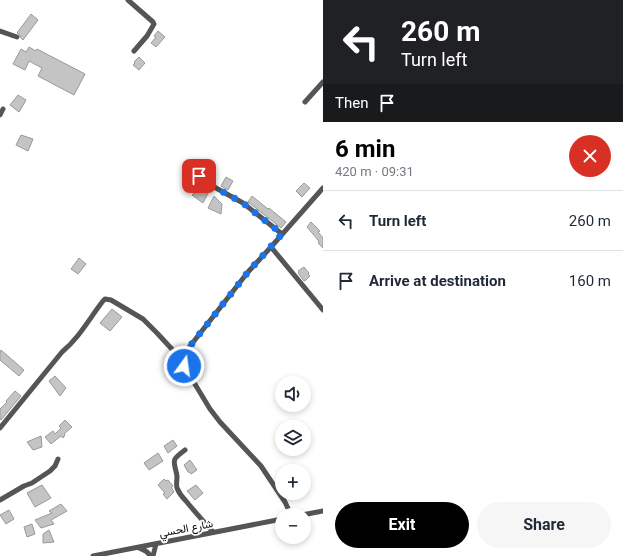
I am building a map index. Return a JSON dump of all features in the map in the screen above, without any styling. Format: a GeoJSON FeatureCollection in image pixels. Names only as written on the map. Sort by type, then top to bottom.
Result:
{"type":"FeatureCollection","features":[{"type":"Feature","properties":{"kind":"street"},"geometry":{"type":"LineString","coordinates":[[128,0],[154,24],[150,32],[134,51]]}},
{"type":"Feature","properties":{"kind":"street"},"geometry":{"type":"LineString","coordinates":[[0,31],[17,38]]}},
{"type":"Feature","properties":{"kind":"street"},"geometry":{"type":"LineString","coordinates":[[305,102],[323,82]]}},
{"type":"Feature","properties":{"kind":"street"},"geometry":{"type":"LineString","coordinates":[[0,115],[3,109]]}},
{"type":"Feature","properties":{"kind":"street"},"geometry":{"type":"LineString","coordinates":[[199,176],[220,191],[243,203],[282,234]]}},
{"type":"Feature","properties":{"kind":"street"},"geometry":{"type":"LineString","coordinates":[[182,360],[189,347],[248,272],[323,188]]}},
{"type":"Feature","properties":{"kind":"street"},"geometry":{"type":"LineString","coordinates":[[271,247],[323,310]]}},
{"type":"Feature","properties":{"kind":"street"},"geometry":{"type":"LineString","coordinates":[[0,428],[62,352],[73,343],[102,301],[105,299],[111,300],[143,319],[158,333],[182,360],[184,366],[210,409],[220,422],[261,466],[288,508]]}},
{"type":"Feature","properties":{"kind":"street"},"geometry":{"type":"LineString","coordinates":[[185,450],[174,459],[177,476],[177,488],[213,532]]}},
{"type":"Feature","properties":{"kind":"street"},"geometry":{"type":"LineString","coordinates":[[0,500],[32,483],[50,471],[55,466],[58,459]]}},
{"type":"Feature","properties":{"kind":"street"},"geometry":{"type":"LineString","coordinates":[[311,513],[323,511]]}},
{"type":"Feature","properties":{"kind":"street","name":"شارع الحسي"},"geometry":{"type":"LineString","coordinates":[[93,556],[275,520]]}},
{"type":"Feature","properties":{"kind":"street"},"geometry":{"type":"LineString","coordinates":[[138,547],[145,550],[152,556],[156,544]]}},
{"type":"Feature","properties":{"kind":"building"},"geometry":{"type":"Polygon","coordinates":[[[31,14],[38,20],[23,40],[17,33],[31,14]]]}},
{"type":"Feature","properties":{"kind":"building"},"geometry":{"type":"Polygon","coordinates":[[[158,31],[165,37],[156,47],[151,43],[156,37],[154,36],[158,31]]]}},
{"type":"Feature","properties":{"kind":"building"},"geometry":{"type":"Polygon","coordinates":[[[29,47],[36,51],[37,49],[85,74],[74,95],[38,76],[42,68],[29,61],[25,70],[13,64],[21,49],[26,52],[29,47]]]}},
{"type":"Feature","properties":{"kind":"building"},"geometry":{"type":"Polygon","coordinates":[[[139,57],[145,63],[139,70],[133,65],[139,57]]]}},
{"type":"Feature","properties":{"kind":"building"},"geometry":{"type":"Polygon","coordinates":[[[18,95],[26,100],[19,112],[10,105],[18,95]]]}},
{"type":"Feature","properties":{"kind":"building"},"geometry":{"type":"Polygon","coordinates":[[[21,135],[33,139],[28,151],[16,145],[21,135]]]}},
{"type":"Feature","properties":{"kind":"building"},"geometry":{"type":"Polygon","coordinates":[[[226,177],[233,181],[228,190],[221,186],[226,177]]]}},
{"type":"Feature","properties":{"kind":"building"},"geometry":{"type":"Polygon","coordinates":[[[304,183],[310,188],[302,197],[296,191],[304,183]]]}},
{"type":"Feature","properties":{"kind":"building"},"geometry":{"type":"Polygon","coordinates":[[[201,189],[208,193],[203,203],[192,195],[201,189]]]}},
{"type":"Feature","properties":{"kind":"building"},"geometry":{"type":"Polygon","coordinates":[[[214,196],[222,204],[221,214],[208,208],[214,196]]]}},
{"type":"Feature","properties":{"kind":"building"},"geometry":{"type":"Polygon","coordinates":[[[252,196],[286,222],[281,228],[248,202],[252,196]]]}},
{"type":"Feature","properties":{"kind":"building"},"geometry":{"type":"Polygon","coordinates":[[[311,222],[320,231],[318,232],[323,238],[323,248],[307,227],[311,222]]]}},
{"type":"Feature","properties":{"kind":"building"},"geometry":{"type":"Polygon","coordinates":[[[79,258],[86,264],[78,274],[71,269],[79,258]]]}},
{"type":"Feature","properties":{"kind":"building"},"geometry":{"type":"Polygon","coordinates":[[[304,267],[310,276],[304,281],[298,271],[304,267]]]}},
{"type":"Feature","properties":{"kind":"building"},"geometry":{"type":"Polygon","coordinates":[[[112,309],[122,317],[110,331],[100,323],[112,309]]]}},
{"type":"Feature","properties":{"kind":"building"},"geometry":{"type":"Polygon","coordinates":[[[1,350],[24,370],[19,376],[0,360],[1,350]]]}},
{"type":"Feature","properties":{"kind":"building"},"geometry":{"type":"Polygon","coordinates":[[[55,376],[66,388],[60,396],[49,381],[55,376]]]}},
{"type":"Feature","properties":{"kind":"building"},"geometry":{"type":"Polygon","coordinates":[[[15,391],[21,396],[1,420],[0,409],[15,391]]]}},
{"type":"Feature","properties":{"kind":"building"},"geometry":{"type":"Polygon","coordinates":[[[65,420],[72,427],[64,434],[65,435],[63,438],[61,436],[51,444],[45,437],[53,431],[55,434],[61,428],[59,426],[65,420]]]}},
{"type":"Feature","properties":{"kind":"building"},"geometry":{"type":"Polygon","coordinates":[[[41,436],[42,447],[33,450],[27,442],[41,436]]]}},
{"type":"Feature","properties":{"kind":"building"},"geometry":{"type":"Polygon","coordinates":[[[173,440],[177,446],[168,453],[164,446],[173,440]]]}},
{"type":"Feature","properties":{"kind":"building"},"geometry":{"type":"Polygon","coordinates":[[[158,453],[163,461],[149,470],[144,463],[158,453]]]}},
{"type":"Feature","properties":{"kind":"building"},"geometry":{"type":"Polygon","coordinates":[[[190,460],[197,470],[191,474],[184,465],[190,460]]]}},
{"type":"Feature","properties":{"kind":"building"},"geometry":{"type":"Polygon","coordinates":[[[164,479],[166,481],[168,480],[173,486],[171,487],[174,492],[167,499],[163,494],[165,493],[158,485],[164,479]]]}},
{"type":"Feature","properties":{"kind":"building"},"geometry":{"type":"Polygon","coordinates":[[[42,485],[51,498],[35,507],[27,493],[42,485]]]}},
{"type":"Feature","properties":{"kind":"building"},"geometry":{"type":"Polygon","coordinates":[[[196,485],[203,493],[195,500],[187,491],[196,485]]]}},
{"type":"Feature","properties":{"kind":"building"},"geometry":{"type":"Polygon","coordinates":[[[61,504],[67,511],[51,520],[54,524],[41,528],[35,520],[52,513],[49,511],[61,504]]]}},
{"type":"Feature","properties":{"kind":"building"},"geometry":{"type":"Polygon","coordinates":[[[9,510],[14,519],[6,524],[0,515],[9,510]]]}},
{"type":"Feature","properties":{"kind":"building"},"geometry":{"type":"Polygon","coordinates":[[[32,524],[35,534],[27,537],[24,527],[32,524]]]}},
{"type":"Feature","properties":{"kind":"building"},"geometry":{"type":"Polygon","coordinates":[[[49,530],[54,542],[43,543],[43,534],[49,530]]]}},
{"type":"Feature","properties":{"kind":"route"},"geometry":{"type":"LineString","coordinates":[[184,366],[182,360],[187,350],[248,272],[282,234],[243,203],[224,193],[199,176]]}}]}
